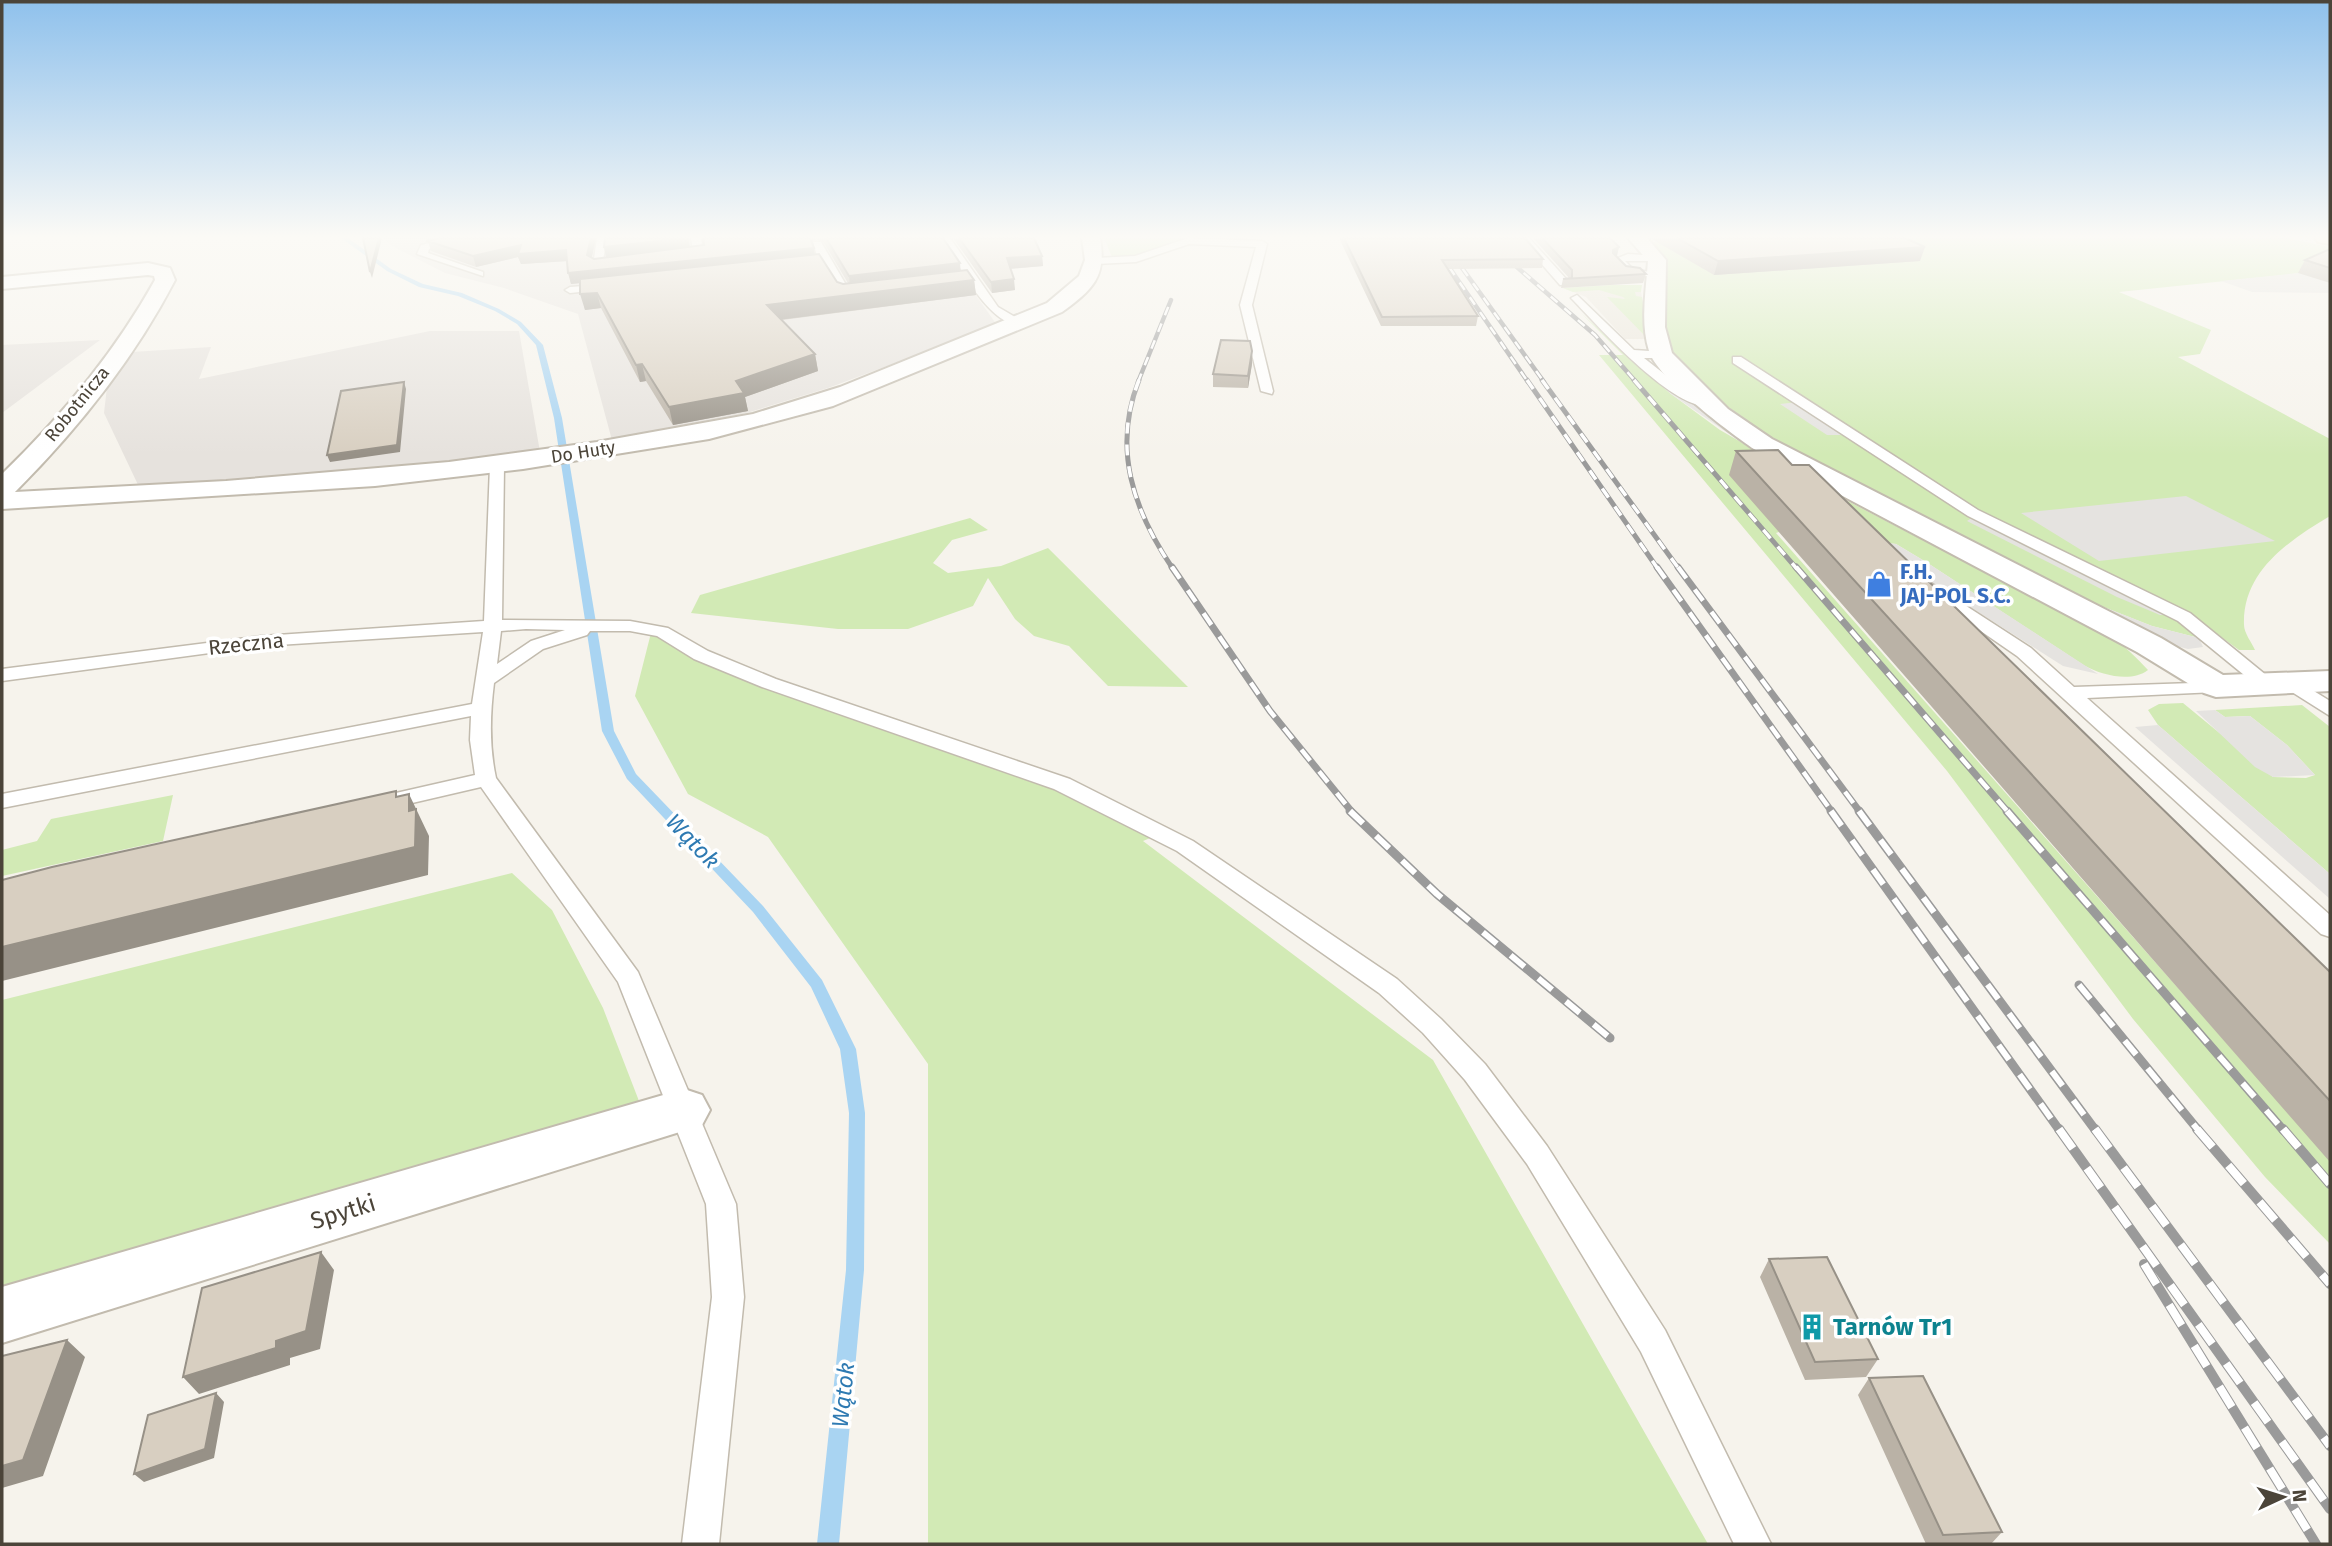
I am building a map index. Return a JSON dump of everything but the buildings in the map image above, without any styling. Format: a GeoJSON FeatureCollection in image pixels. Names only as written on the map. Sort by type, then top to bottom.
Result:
{"type":"FeatureCollection","features":[{"type":"Feature","properties":{"kind":"street","name":"Robotnicza"},"geometry":{"type":"LineString","coordinates":[[2,489],[101,377],[145,310]]}},
{"type":"Feature","properties":{"kind":"street","name":"Do Huty"},"geometry":{"type":"LineString","coordinates":[[2,500],[327,484],[497,466],[725,429],[821,403],[1044,310]]}},
{"type":"Feature","properties":{"kind":"street"},"geometry":{"type":"LineString","coordinates":[[1653,310],[1661,355],[1709,404],[1736,427],[1802,466],[2149,645],[2216,686],[2330,681]]}},
{"type":"Feature","properties":{"kind":"street","name":"Spytki"},"geometry":{"type":"LineString","coordinates":[[2,1315],[684,1110]]}},
{"type":"Feature","properties":{"kind":"lane"},"geometry":{"type":"LineString","coordinates":[[996,310],[1018,323]]}},
{"type":"Feature","properties":{"kind":"lane"},"geometry":{"type":"LineString","coordinates":[[1248,310],[1267,391]]}},
{"type":"Feature","properties":{"kind":"lane"},"geometry":{"type":"LineString","coordinates":[[1589,310],[1631,354],[1667,383],[1709,404]]}},
{"type":"Feature","properties":{"kind":"lane"},"geometry":{"type":"LineString","coordinates":[[1631,354],[1661,355]]}},
{"type":"Feature","properties":{"kind":"lane"},"geometry":{"type":"LineString","coordinates":[[1737,360],[1973,513],[2184,617],[2279,684],[2330,710]]}},
{"type":"Feature","properties":{"kind":"lane"},"geometry":{"type":"LineString","coordinates":[[497,466],[493,626],[484,681],[481,763],[486,779],[629,979],[721,1204],[728,1297],[700,1544]]}},
{"type":"Feature","properties":{"kind":"lane"},"geometry":{"type":"LineString","coordinates":[[1909,574],[2024,652],[2330,928]]}},
{"type":"Feature","properties":{"kind":"lane"},"geometry":{"type":"LineString","coordinates":[[484,681],[537,645],[575,633],[617,625],[662,632],[701,655],[769,683],[1062,784],[1185,846],[1388,986],[1432,1026],[1475,1072],[1537,1155],[1653,1341],[1753,1544]]}},
{"type":"Feature","properties":{"kind":"lane","name":"Rzeczna"},"geometry":{"type":"LineString","coordinates":[[2,675],[262,641],[493,626],[617,625]]}},
{"type":"Feature","properties":{"kind":"lane"},"geometry":{"type":"LineString","coordinates":[[2071,693],[2216,686]]}},
{"type":"Feature","properties":{"kind":"lane"},"geometry":{"type":"LineString","coordinates":[[2,801],[482,708]]}},
{"type":"Feature","properties":{"kind":"lane"},"geometry":{"type":"LineString","coordinates":[[365,807],[486,779]]}},
{"type":"Feature","properties":{"kind":"shaded area"},"geometry":{"type":"Polygon","coordinates":[[[567,310],[986,310],[997,325],[828,388],[750,412],[613,444],[578,314],[567,310]]]}},
{"type":"Feature","properties":{"kind":"shaded area"},"geometry":{"type":"Polygon","coordinates":[[[1598,310],[1644,310],[1648,339],[1625,339],[1598,310]]]}},
{"type":"Feature","properties":{"kind":"shaded area"},"geometry":{"type":"Polygon","coordinates":[[[430,331],[519,331],[540,452],[315,479],[140,489],[104,413],[107,387],[132,352],[211,347],[199,379],[430,331]]]}},
{"type":"Feature","properties":{"kind":"shaded area"},"geometry":{"type":"Polygon","coordinates":[[[100,340],[2,413],[2,345],[100,340]]]}},
{"type":"Feature","properties":{"kind":"shaded area"},"geometry":{"type":"Polygon","coordinates":[[[1665,344],[1720,401],[1781,445],[2091,602],[2152,626],[2199,638],[2203,647],[2188,649],[2165,643],[1791,455],[1704,393],[1665,344]]]}},
{"type":"Feature","properties":{"kind":"shaded area"},"geometry":{"type":"Polygon","coordinates":[[[1629,359],[2071,612],[2059,611],[1748,447],[1671,394],[1629,359]]]}},
{"type":"Feature","properties":{"kind":"shaded area"},"geometry":{"type":"Polygon","coordinates":[[[1799,402],[1845,435],[1827,435],[1780,404],[1799,402]]]}},
{"type":"Feature","properties":{"kind":"shaded area"},"geometry":{"type":"Polygon","coordinates":[[[2186,496],[2275,541],[2099,561],[2021,513],[2186,496]]]}},
{"type":"Feature","properties":{"kind":"shaded area"},"geometry":{"type":"Polygon","coordinates":[[[1973,517],[2172,615],[2160,615],[2117,597],[1967,521],[1973,517]]]}},
{"type":"Feature","properties":{"kind":"shaded area"},"geometry":{"type":"Polygon","coordinates":[[[1879,542],[1896,544],[1926,562],[2098,674],[2063,666],[1923,577],[1879,542]]]}},
{"type":"Feature","properties":{"kind":"shaded area"},"geometry":{"type":"Polygon","coordinates":[[[2215,710],[2225,717],[2250,716],[2287,745],[2315,775],[2273,777],[2255,767],[2196,711],[2215,710]]]}},
{"type":"Feature","properties":{"kind":"shaded area"},"geometry":{"type":"Polygon","coordinates":[[[2158,725],[2330,874],[2330,899],[2135,727],[2158,725]]]}},
{"type":"Feature","properties":{"kind":"green space"},"geometry":{"type":"Polygon","coordinates":[[[1620,310],[1644,310],[1648,339],[1620,310]]]}},
{"type":"Feature","properties":{"kind":"green space"},"geometry":{"type":"Polygon","coordinates":[[[1666,310],[2163,310],[2211,330],[2200,354],[2178,357],[2330,439],[2330,516],[2285,547],[2260,573],[2245,606],[2244,625],[2255,650],[2239,650],[2213,631],[2194,632],[2199,638],[2152,626],[2091,602],[1781,445],[1720,401],[1665,344],[1666,310]]]}},
{"type":"Feature","properties":{"kind":"green space"},"geometry":{"type":"Polygon","coordinates":[[[1581,313],[1671,394],[1720,430],[1795,473],[1779,532],[1776,533],[2330,1160],[2330,1244],[2265,1177],[2133,1019],[1947,771],[1599,355],[1623,355],[1581,313]]]}},
{"type":"Feature","properties":{"kind":"green space"},"geometry":{"type":"Polygon","coordinates":[[[1813,483],[2059,611],[2095,625],[2119,642],[2148,670],[2125,677],[2108,675],[2085,666],[1926,562],[1896,544],[1879,542],[1813,483]]]}},
{"type":"Feature","properties":{"kind":"green space"},"geometry":{"type":"Polygon","coordinates":[[[970,518],[988,530],[952,540],[933,563],[948,573],[1001,566],[1048,548],[1188,687],[1108,686],[1069,646],[1034,636],[1015,619],[988,578],[973,606],[908,629],[838,629],[691,613],[700,595],[970,518]]]}},
{"type":"Feature","properties":{"kind":"green space"},"geometry":{"type":"Polygon","coordinates":[[[652,629],[732,670],[1034,774],[1162,833],[1143,841],[1433,1060],[1708,1544],[928,1544],[928,1064],[768,837],[688,794],[635,696],[652,629]]]}},
{"type":"Feature","properties":{"kind":"green space"},"geometry":{"type":"Polygon","coordinates":[[[2183,703],[2273,777],[2306,778],[2315,775],[2287,745],[2250,716],[2225,717],[2215,710],[2302,705],[2330,727],[2330,874],[2158,725],[2148,710],[2159,704],[2183,703]]]}},
{"type":"Feature","properties":{"kind":"green space"},"geometry":{"type":"Polygon","coordinates":[[[173,795],[163,841],[2,876],[2,850],[37,841],[51,819],[173,795]]]}},
{"type":"Feature","properties":{"kind":"green space"},"geometry":{"type":"Polygon","coordinates":[[[512,873],[552,910],[603,1008],[639,1101],[2,1299],[2,1000],[512,873]]]}},
{"type":"Feature","properties":{"kind":"waterway","name":"Wątok"},"geometry":{"type":"LineString","coordinates":[[497,310],[519,323],[539,345],[558,418],[608,731],[631,776],[758,909],[817,984],[848,1049],[857,1113],[855,1270],[828,1544]]}},
{"type":"Feature","properties":{"kind":"railway"},"geometry":{"type":"LineString","coordinates":[[1138,382],[1167,310]]}},
{"type":"Feature","properties":{"kind":"railway"},"geometry":{"type":"LineString","coordinates":[[1479,310],[1528,382]]}},
{"type":"Feature","properties":{"kind":"railway"},"geometry":{"type":"LineString","coordinates":[[1492,310],[1544,382]]}},
{"type":"Feature","properties":{"kind":"railway"},"geometry":{"type":"LineString","coordinates":[[1566,310],[1595,335],[1636,382]]}},
{"type":"Feature","properties":{"kind":"railway"},"geometry":{"type":"LineString","coordinates":[[1139,380],[1127,430],[1131,478],[1147,524],[1173,569]]}},
{"type":"Feature","properties":{"kind":"railway"},"geometry":{"type":"LineString","coordinates":[[1527,380],[1658,569]]}},
{"type":"Feature","properties":{"kind":"railway"},"geometry":{"type":"LineString","coordinates":[[1542,380],[1679,569]]}},
{"type":"Feature","properties":{"kind":"railway"},"geometry":{"type":"LineString","coordinates":[[1634,380],[1797,569]]}},
{"type":"Feature","properties":{"kind":"railway"},"geometry":{"type":"LineString","coordinates":[[1172,567],[1270,711],[1352,812]]}},
{"type":"Feature","properties":{"kind":"railway"},"geometry":{"type":"LineString","coordinates":[[1657,567],[1832,812]]}},
{"type":"Feature","properties":{"kind":"railway"},"geometry":{"type":"LineString","coordinates":[[1678,567],[1860,812]]}},
{"type":"Feature","properties":{"kind":"railway"},"geometry":{"type":"LineString","coordinates":[[1796,567],[2008,812]]}},
{"type":"Feature","properties":{"kind":"railway"},"geometry":{"type":"LineString","coordinates":[[1350,811],[1437,894],[1610,1038]]}},
{"type":"Feature","properties":{"kind":"railway"},"geometry":{"type":"LineString","coordinates":[[1831,811],[2060,1131]]}},
{"type":"Feature","properties":{"kind":"railway"},"geometry":{"type":"LineString","coordinates":[[1859,811],[2096,1131]]}},
{"type":"Feature","properties":{"kind":"railway"},"geometry":{"type":"LineString","coordinates":[[2007,811],[2284,1131]]}},
{"type":"Feature","properties":{"kind":"railway"},"geometry":{"type":"LineString","coordinates":[[2079,985],[2199,1131]]}},
{"type":"Feature","properties":{"kind":"railway"},"geometry":{"type":"LineString","coordinates":[[2059,1129],[2330,1509]]}},
{"type":"Feature","properties":{"kind":"railway"},"geometry":{"type":"LineString","coordinates":[[2095,1129],[2330,1446]]}},
{"type":"Feature","properties":{"kind":"railway"},"geometry":{"type":"LineString","coordinates":[[2197,1129],[2330,1284]]}},
{"type":"Feature","properties":{"kind":"railway"},"geometry":{"type":"LineString","coordinates":[[2283,1129],[2330,1184]]}},
{"type":"Feature","properties":{"kind":"railway"},"geometry":{"type":"LineString","coordinates":[[2144,1264],[2316,1544]]}},
{"type":"Feature","properties":{"kind":"place","name":"F.H. JAJ-POL S.C."},"geometry":{"type":"Point","coordinates":[1879,584]}},
{"type":"Feature","properties":{"kind":"place","name":"Tarnów Tr1"},"geometry":{"type":"Point","coordinates":[1812,1327]}}]}
